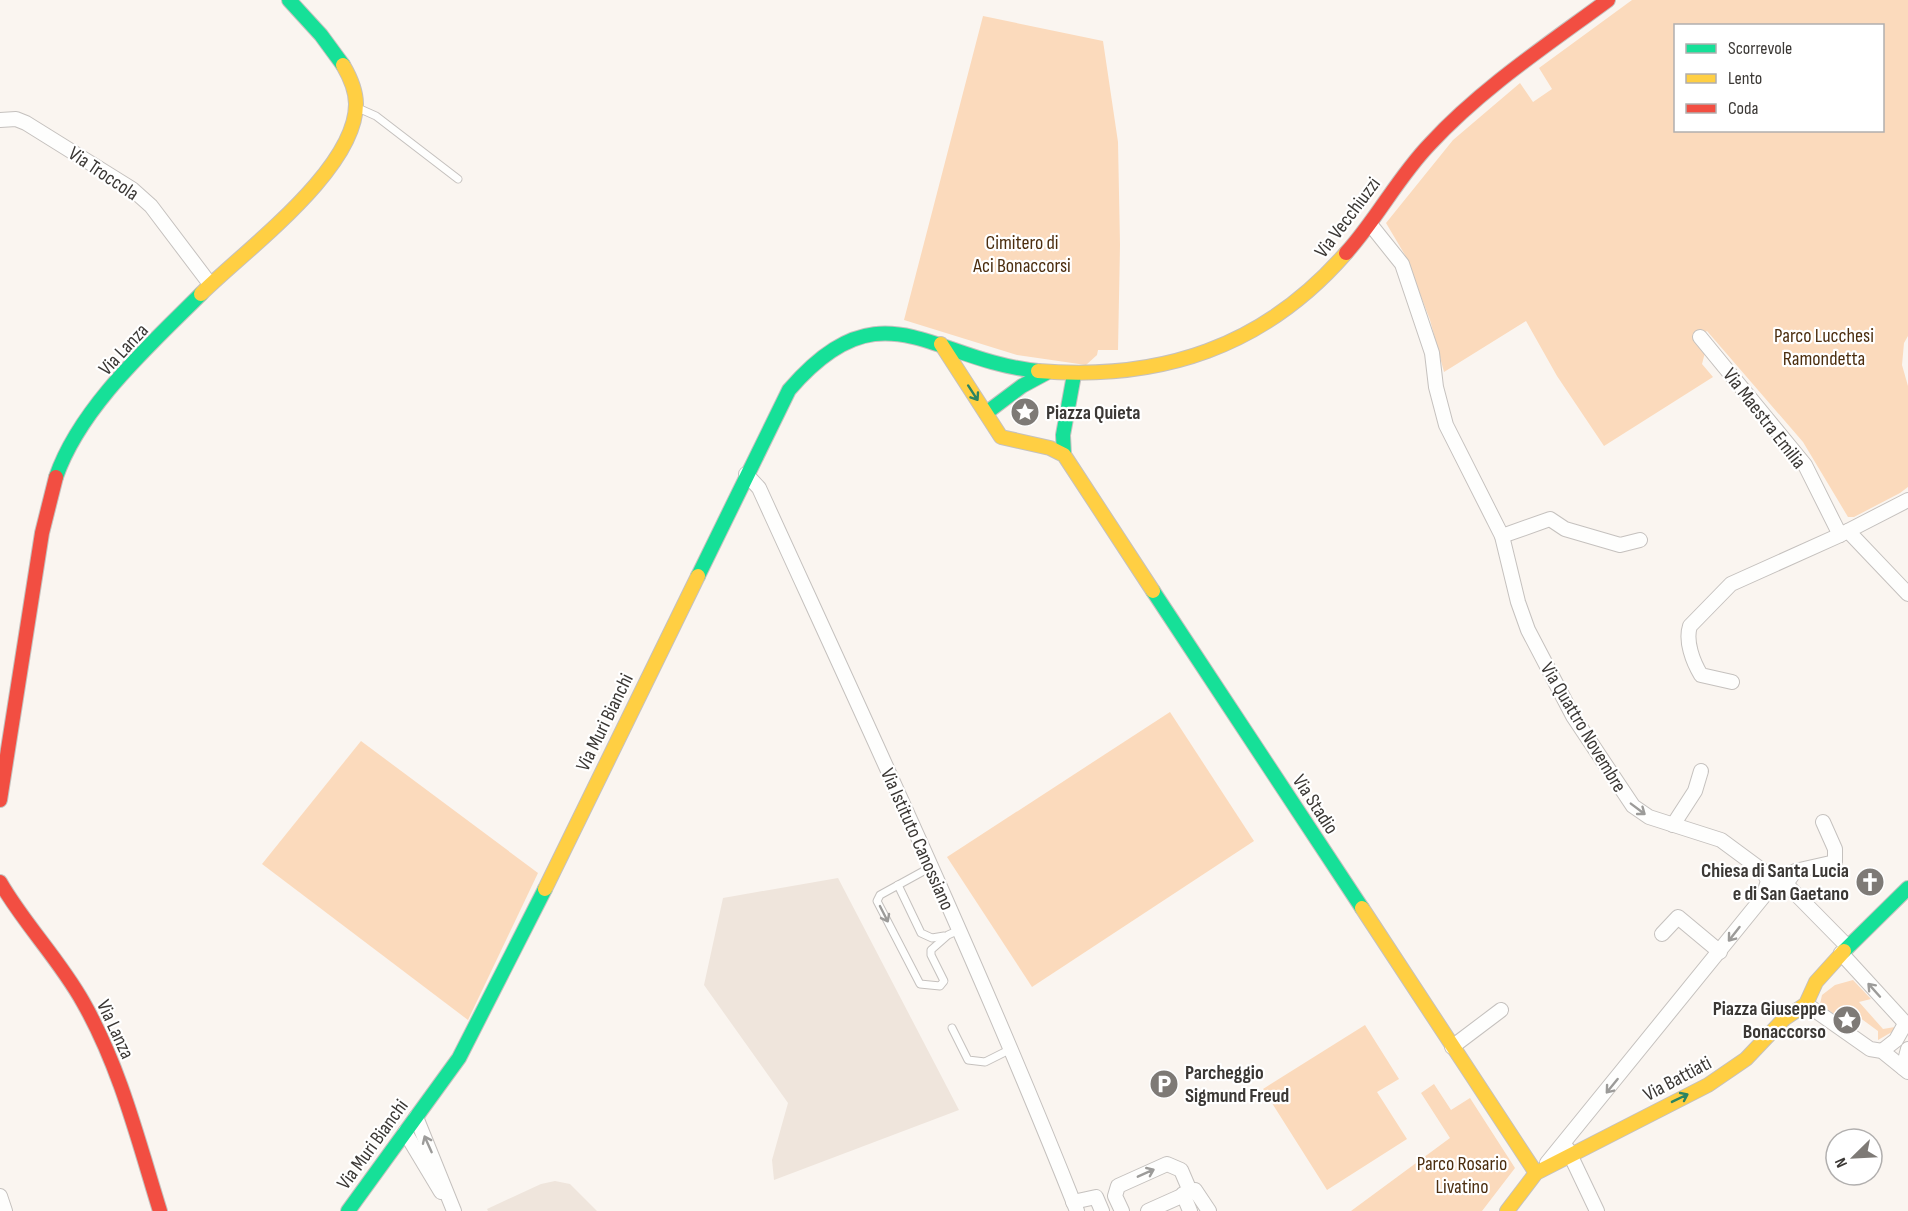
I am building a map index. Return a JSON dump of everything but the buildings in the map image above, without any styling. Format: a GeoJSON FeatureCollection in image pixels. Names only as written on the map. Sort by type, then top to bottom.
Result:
{"type":"FeatureCollection","features":[{"type":"Feature","properties":{"kind":"main road"},"geometry":{"type":"LineString","coordinates":[[289,0],[341,62],[353,88],[356,107]]}},
{"type":"Feature","properties":{"kind":"main road","name":"Via Vecchiuzzi"},"geometry":{"type":"LineString","coordinates":[[1048,372],[1074,375],[1170,362],[1207,352],[1242,337],[1283,315],[1315,289],[1370,224],[1430,143],[1468,106],[1608,0]]}},
{"type":"Feature","properties":{"kind":"main road","name":"Via Lanza"},"geometry":{"type":"LineString","coordinates":[[0,800],[13,698],[49,497],[63,459],[80,429],[111,390],[210,284],[305,200],[341,149],[356,107]]}},
{"type":"Feature","properties":{"kind":"main road","name":"Via Muri Bianchi"},"geometry":{"type":"LineString","coordinates":[[348,1211],[459,1058],[523,934],[746,474],[789,390],[804,370],[832,346],[847,338],[866,334],[894,334],[941,344],[1012,368],[1048,372]]}},
{"type":"Feature","properties":{"kind":"main road"},"geometry":{"type":"LineString","coordinates":[[941,344],[1001,437],[1050,448],[1064,455],[1063,435],[1074,375]]}},
{"type":"Feature","properties":{"kind":"main road"},"geometry":{"type":"LineString","coordinates":[[986,413],[1022,386],[1048,372]]}},
{"type":"Feature","properties":{"kind":"main road","name":"Via Stadio"},"geometry":{"type":"LineString","coordinates":[[1064,455],[1536,1173]]}},
{"type":"Feature","properties":{"kind":"main road","name":"Via Lanza"},"geometry":{"type":"LineString","coordinates":[[0,882],[12,904],[41,938],[84,1003],[113,1066],[160,1211]]}},
{"type":"Feature","properties":{"kind":"main road","name":"Via Battiati"},"geometry":{"type":"LineString","coordinates":[[1536,1173],[1573,1156],[1729,1072],[1746,1059],[1784,1018],[1806,1004],[1816,982],[1908,888]]}},
{"type":"Feature","properties":{"kind":"main road"},"geometry":{"type":"LineString","coordinates":[[1507,1211],[1536,1173]]}},
{"type":"Feature","properties":{"kind":"street","name":"Via Troccola"},"geometry":{"type":"LineString","coordinates":[[0,120],[16,119],[26,123],[132,189],[151,206],[210,284]]}},
{"type":"Feature","properties":{"kind":"street","name":"Via Quattro Novembre"},"geometry":{"type":"LineString","coordinates":[[1370,224],[1402,264],[1432,352],[1446,424],[1502,536],[1518,602],[1528,630],[1573,716],[1633,807],[1649,817],[1721,840],[1762,871],[1768,880]]}},
{"type":"Feature","properties":{"kind":"street","name":"Via Maestra Emilia"},"geometry":{"type":"LineString","coordinates":[[1700,337],[1805,465],[1844,533],[1908,594]]}},
{"type":"Feature","properties":{"kind":"street","name":"Via Istituto Canossiano"},"geometry":{"type":"LineString","coordinates":[[746,474],[759,488],[931,867],[954,933],[1011,1049],[1075,1206]]}},
{"type":"Feature","properties":{"kind":"street"},"geometry":{"type":"LineString","coordinates":[[1732,682],[1701,675],[1695,666],[1687,635],[1690,626],[1731,584],[1844,533],[1908,501]]}},
{"type":"Feature","properties":{"kind":"street"},"geometry":{"type":"LineString","coordinates":[[1502,536],[1550,519],[1565,529],[1620,545],[1640,540]]}},
{"type":"Feature","properties":{"kind":"street"},"geometry":{"type":"LineString","coordinates":[[1673,825],[1695,791],[1701,771]]}},
{"type":"Feature","properties":{"kind":"street"},"geometry":{"type":"LineString","coordinates":[[1786,884],[1795,871],[1835,862],[1837,857],[1835,849],[1823,822]]}},
{"type":"Feature","properties":{"kind":"street"},"geometry":{"type":"LineString","coordinates":[[1536,1173],[1564,1143],[1720,952],[1763,897],[1768,880],[1786,884],[1907,1025],[1896,1040],[1882,1051]]}},
{"type":"Feature","properties":{"kind":"street"},"geometry":{"type":"LineString","coordinates":[[1662,934],[1677,917],[1720,952]]}},
{"type":"Feature","properties":{"kind":"street"},"geometry":{"type":"LineString","coordinates":[[1806,1004],[1870,1049],[1882,1051],[1905,1070]]}},
{"type":"Feature","properties":{"kind":"street"},"geometry":{"type":"LineString","coordinates":[[1452,1047],[1502,1010]]}},
{"type":"Feature","properties":{"kind":"street"},"geometry":{"type":"LineString","coordinates":[[1905,1070],[1908,1048]]}},
{"type":"Feature","properties":{"kind":"street"},"geometry":{"type":"LineString","coordinates":[[416,1117],[453,1211]]}},
{"type":"Feature","properties":{"kind":"street"},"geometry":{"type":"LineString","coordinates":[[405,1132],[453,1211]]}},
{"type":"Feature","properties":{"kind":"street"},"geometry":{"type":"LineString","coordinates":[[1564,1143],[1573,1156],[1597,1211]]}},
{"type":"Feature","properties":{"kind":"street"},"geometry":{"type":"LineString","coordinates":[[1122,1211],[1115,1196],[1118,1186],[1167,1164],[1181,1170],[1190,1211]]}},
{"type":"Feature","properties":{"kind":"street"},"geometry":{"type":"LineString","coordinates":[[1148,1211],[1195,1190],[1209,1211]]}},
{"type":"Feature","properties":{"kind":"street"},"geometry":{"type":"LineString","coordinates":[[0,1196],[5,1211]]}},
{"type":"Feature","properties":{"kind":"street"},"geometry":{"type":"LineString","coordinates":[[1075,1206],[1096,1197],[1102,1211]]}},
{"type":"Feature","properties":{"kind":"lane"},"geometry":{"type":"LineString","coordinates":[[356,107],[376,116],[458,179]]}},
{"type":"Feature","properties":{"kind":"lane"},"geometry":{"type":"LineString","coordinates":[[931,867],[880,895],[878,901],[920,984],[940,986],[944,981],[931,955],[936,945],[954,933]]}},
{"type":"Feature","properties":{"kind":"lane"},"geometry":{"type":"LineString","coordinates":[[898,885],[921,933],[932,938],[954,933]]}},
{"type":"Feature","properties":{"kind":"lane"},"geometry":{"type":"LineString","coordinates":[[952,1028],[968,1060],[985,1062],[1011,1049]]}},
{"type":"Feature","properties":{"kind":"shaded area"},"geometry":{"type":"Polygon","coordinates":[[[838,878],[959,1110],[774,1180],[772,1160],[788,1103],[704,985],[723,898],[838,878]]]}},
{"type":"Feature","properties":{"kind":"shaded area"},"geometry":{"type":"Polygon","coordinates":[[[555,1181],[570,1184],[597,1211],[488,1211],[487,1209],[541,1184],[555,1181]]]}},
{"type":"Feature","properties":{"kind":"green space","name":"Parco Lucchesi Ramondetta"},"geometry":{"type":"Polygon","coordinates":[[[1632,0],[1908,0],[1908,336],[1904,343],[1902,365],[1908,386],[1908,487],[1854,517],[1848,517],[1803,442],[1707,331],[1697,339],[1706,349],[1702,364],[1713,377],[1604,446],[1557,376],[1526,321],[1444,372],[1430,320],[1405,255],[1386,223],[1453,140],[1520,83],[1533,102],[1552,89],[1539,68],[1632,0]]]}},
{"type":"Feature","properties":{"kind":"green space","name":"Cimitero di Aci Bonaccorsi"},"geometry":{"type":"Polygon","coordinates":[[[983,16],[1103,41],[1118,142],[1120,245],[1118,350],[1098,350],[1097,355],[1086,365],[1017,355],[904,320],[983,16]]]}},
{"type":"Feature","properties":{"kind":"green space"},"geometry":{"type":"Polygon","coordinates":[[[1170,712],[1254,841],[1032,987],[947,857],[1170,712]]]}},
{"type":"Feature","properties":{"kind":"green space"},"geometry":{"type":"Polygon","coordinates":[[[361,741],[538,873],[468,1020],[262,864],[361,741]]]}},
{"type":"Feature","properties":{"kind":"green space"},"geometry":{"type":"Polygon","coordinates":[[[1853,980],[1871,999],[1859,1002],[1883,1029],[1895,1027],[1897,1029],[1878,1040],[1878,1031],[1848,1009],[1837,1016],[1820,1004],[1822,995],[1835,985],[1853,980]]]}},
{"type":"Feature","properties":{"kind":"green space"},"geometry":{"type":"Polygon","coordinates":[[[1365,1025],[1399,1079],[1377,1092],[1407,1139],[1327,1190],[1263,1089],[1365,1025]]]}},
{"type":"Feature","properties":{"kind":"green space","name":"Parco Rosario Livatino"},"geometry":{"type":"Polygon","coordinates":[[[1434,1084],[1451,1110],[1470,1098],[1515,1168],[1482,1211],[1351,1211],[1450,1138],[1421,1093],[1434,1084]]]}},
{"type":"Feature","properties":{"kind":"traffic: fast"},"geometry":{"type":"LineString","coordinates":[[289,0],[321,35],[343,65]]}},
{"type":"Feature","properties":{"kind":"traffic: fast"},"geometry":{"type":"LineString","coordinates":[[56,477],[67,451],[82,426],[118,378],[201,294]]}},
{"type":"Feature","properties":{"kind":"traffic: fast"},"geometry":{"type":"LineString","coordinates":[[698,576],[789,390],[822,358],[852,340],[880,334],[908,336],[1000,364],[1038,371]]}},
{"type":"Feature","properties":{"kind":"traffic: fast"},"geometry":{"type":"LineString","coordinates":[[986,413],[1022,386],[1048,372]]}},
{"type":"Feature","properties":{"kind":"traffic: fast"},"geometry":{"type":"LineString","coordinates":[[1064,455],[1063,435],[1074,375]]}},
{"type":"Feature","properties":{"kind":"traffic: fast"},"geometry":{"type":"LineString","coordinates":[[1153,591],[1362,908]]}},
{"type":"Feature","properties":{"kind":"traffic: fast"},"geometry":{"type":"LineString","coordinates":[[1844,951],[1908,888]]}},
{"type":"Feature","properties":{"kind":"traffic: fast"},"geometry":{"type":"LineString","coordinates":[[348,1211],[459,1058],[545,889]]}},
{"type":"Feature","properties":{"kind":"traffic: slow"},"geometry":{"type":"LineString","coordinates":[[201,294],[295,207],[319,182],[338,155],[351,129],[356,104],[352,84],[343,65]]}},
{"type":"Feature","properties":{"kind":"traffic: slow"},"geometry":{"type":"LineString","coordinates":[[1038,371],[1083,373],[1126,370],[1168,363],[1207,351],[1245,334],[1281,312],[1314,285],[1346,253]]}},
{"type":"Feature","properties":{"kind":"traffic: slow"},"geometry":{"type":"LineString","coordinates":[[941,344],[1001,437],[1050,448],[1064,455],[1153,591]]}},
{"type":"Feature","properties":{"kind":"traffic: slow"},"geometry":{"type":"LineString","coordinates":[[545,889],[698,576]]}},
{"type":"Feature","properties":{"kind":"traffic: slow"},"geometry":{"type":"LineString","coordinates":[[1362,908],[1536,1173]]}},
{"type":"Feature","properties":{"kind":"traffic: slow"},"geometry":{"type":"LineString","coordinates":[[1507,1211],[1536,1173],[1708,1085],[1746,1059],[1784,1019],[1806,1004],[1816,982],[1844,951]]}},
{"type":"Feature","properties":{"kind":"traffic: jam"},"geometry":{"type":"LineString","coordinates":[[1346,253],[1418,157],[1450,124],[1493,86],[1608,0]]}},
{"type":"Feature","properties":{"kind":"traffic: jam"},"geometry":{"type":"LineString","coordinates":[[0,800],[42,533],[56,477]]}},
{"type":"Feature","properties":{"kind":"traffic: jam"},"geometry":{"type":"LineString","coordinates":[[0,882],[74,986],[96,1027],[118,1078],[160,1211]]}},
{"type":"Feature","properties":{"kind":"place","name":"Piazza Quieta"},"geometry":{"type":"Point","coordinates":[1025,412]}},
{"type":"Feature","properties":{"kind":"place","name":"Chiesa di Santa Lucia e di San Gaetano"},"geometry":{"type":"Point","coordinates":[1870,882]}},
{"type":"Feature","properties":{"kind":"place","name":"Piazza Giuseppe Bonaccorso"},"geometry":{"type":"Point","coordinates":[1847,1020]}},
{"type":"Feature","properties":{"kind":"place","name":"Parcheggio Sigmund Freud"},"geometry":{"type":"Point","coordinates":[1164,1084]}}]}
